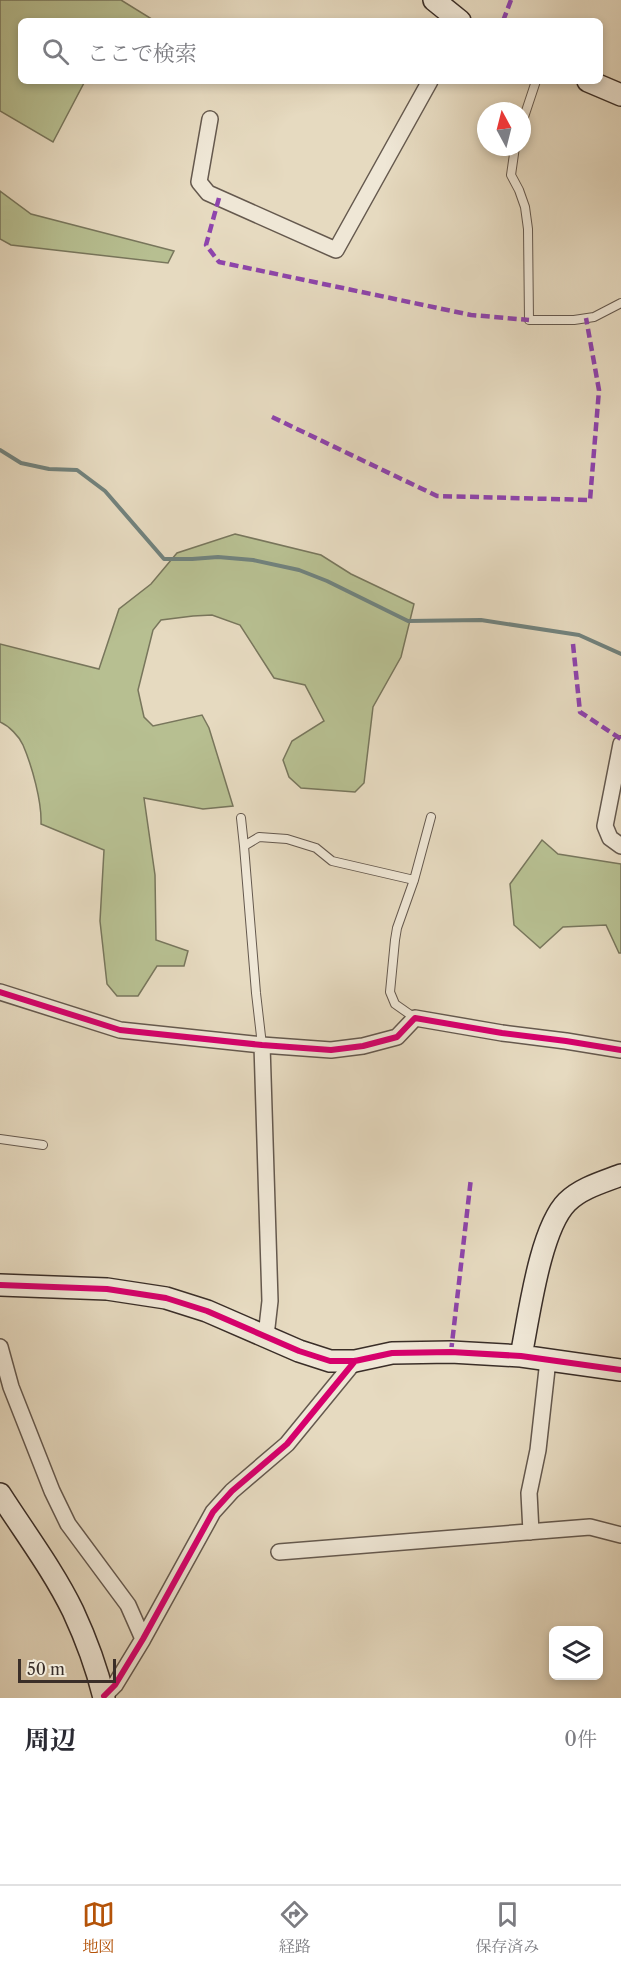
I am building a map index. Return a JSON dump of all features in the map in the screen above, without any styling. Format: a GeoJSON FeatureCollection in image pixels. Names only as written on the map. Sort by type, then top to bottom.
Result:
{"type":"FeatureCollection","features":[{"type":"Feature","properties":{"kind":"street"},"geometry":{"type":"LineString","coordinates":[[434,0],[456,18]]}},
{"type":"Feature","properties":{"kind":"street"},"geometry":{"type":"LineString","coordinates":[[210,119],[199,182],[208,193],[336,250],[428,84]]}},
{"type":"Feature","properties":{"kind":"street"},"geometry":{"type":"LineString","coordinates":[[595,84],[621,95]]}},
{"type":"Feature","properties":{"kind":"street"},"geometry":{"type":"LineString","coordinates":[[621,744],[605,826],[610,838],[621,846]]}},
{"type":"Feature","properties":{"kind":"street"},"geometry":{"type":"LineString","coordinates":[[0,992],[120,1030],[262,1045],[347,1049],[398,1037],[414,1018],[621,1050]]}},
{"type":"Feature","properties":{"kind":"street"},"geometry":{"type":"LineString","coordinates":[[262,1045],[270,1301],[266,1336]]}},
{"type":"Feature","properties":{"kind":"street"},"geometry":{"type":"LineString","coordinates":[[521,1356],[542,1254],[554,1221],[568,1201],[586,1189],[621,1175]]}},
{"type":"Feature","properties":{"kind":"street"},"geometry":{"type":"LineString","coordinates":[[0,1285],[107,1289],[166,1298],[207,1311],[299,1351],[330,1361],[356,1361],[392,1353],[451,1352],[521,1356],[621,1370]]}},
{"type":"Feature","properties":{"kind":"street"},"geometry":{"type":"LineString","coordinates":[[0,1347],[11,1387],[52,1491],[68,1524],[128,1605],[143,1639]]}},
{"type":"Feature","properties":{"kind":"street"},"geometry":{"type":"LineString","coordinates":[[531,1532],[529,1493],[538,1450],[548,1360]]}},
{"type":"Feature","properties":{"kind":"street"},"geometry":{"type":"LineString","coordinates":[[0,1494],[55,1579],[73,1612],[89,1650],[104,1697],[116,1685],[213,1512],[232,1491],[287,1444],[356,1361]]}},
{"type":"Feature","properties":{"kind":"street"},"geometry":{"type":"LineString","coordinates":[[279,1552],[590,1527],[621,1535]]}},
{"type":"Feature","properties":{"kind":"lane"},"geometry":{"type":"LineString","coordinates":[[529,102],[535,84]]}},
{"type":"Feature","properties":{"kind":"lane"},"geometry":{"type":"LineString","coordinates":[[513,156],[511,176],[525,207],[528,229],[529,320],[574,320],[594,317],[621,303]]}},
{"type":"Feature","properties":{"kind":"lane"},"geometry":{"type":"LineString","coordinates":[[414,1018],[395,1004],[390,992],[397,928],[414,880],[431,817]]}},
{"type":"Feature","properties":{"kind":"lane"},"geometry":{"type":"LineString","coordinates":[[241,818],[262,1045]]}},
{"type":"Feature","properties":{"kind":"lane"},"geometry":{"type":"LineString","coordinates":[[244,846],[259,837],[287,838],[316,848],[332,861],[414,880]]}},
{"type":"Feature","properties":{"kind":"lane"},"geometry":{"type":"LineString","coordinates":[[0,1139],[43,1145]]}},
{"type":"Feature","properties":{"kind":"green space"},"geometry":{"type":"Polygon","coordinates":[[[0,0],[121,0],[150,18],[18,18],[18,84],[83,84],[53,142],[0,111],[0,0]]]}},
{"type":"Feature","properties":{"kind":"green space"},"geometry":{"type":"Polygon","coordinates":[[[0,191],[31,214],[174,251],[168,263],[11,245],[0,239],[0,191]]]}},
{"type":"Feature","properties":{"kind":"green space"},"geometry":{"type":"Polygon","coordinates":[[[235,534],[321,555],[351,574],[414,604],[401,657],[373,707],[364,783],[355,792],[301,788],[289,777],[283,760],[292,741],[324,721],[305,685],[274,678],[240,625],[212,615],[161,620],[153,630],[138,690],[144,717],[153,726],[202,715],[209,728],[233,806],[203,809],[144,798],[155,875],[156,940],[188,951],[184,966],[157,966],[138,996],[117,996],[107,984],[100,921],[104,850],[41,824],[36,784],[23,745],[7,726],[0,722],[0,644],[99,669],[119,609],[151,584],[177,553],[235,534]]]}},
{"type":"Feature","properties":{"kind":"green space"},"geometry":{"type":"Polygon","coordinates":[[[542,840],[558,854],[621,864],[621,953],[606,925],[563,927],[540,948],[514,925],[510,884],[542,840]]]}},
{"type":"Feature","properties":{"kind":"waterway"},"geometry":{"type":"LineString","coordinates":[[0,450],[21,463],[49,469],[77,470],[105,491],[164,559],[218,557],[253,560],[299,570],[327,581],[408,621],[481,620],[579,635],[621,654]]}},
{"type":"Feature","properties":{"kind":"marked path"},"geometry":{"type":"LineString","coordinates":[[504,18],[511,0]]}},
{"type":"Feature","properties":{"kind":"marked path"},"geometry":{"type":"LineString","coordinates":[[219,198],[206,245],[219,262],[471,315],[529,320]]}},
{"type":"Feature","properties":{"kind":"marked path"},"geometry":{"type":"LineString","coordinates":[[272,417],[437,496],[590,500],[599,390],[586,318]]}},
{"type":"Feature","properties":{"kind":"marked path"},"geometry":{"type":"LineString","coordinates":[[573,644],[580,712],[621,739]]}},
{"type":"Feature","properties":{"kind":"marked path"},"geometry":{"type":"LineString","coordinates":[[451,1352],[471,1178]]}},
{"type":"Feature","properties":{"kind":"cycle path"},"geometry":{"type":"LineString","coordinates":[[0,992],[120,1030],[262,1045],[331,1050],[363,1046],[397,1037],[415,1018],[621,1050]]}},
{"type":"Feature","properties":{"kind":"cycle path"},"geometry":{"type":"LineString","coordinates":[[0,1285],[107,1289],[166,1298],[207,1311],[299,1351],[330,1361],[355,1361],[392,1353],[451,1352],[521,1356],[621,1370]]}},
{"type":"Feature","properties":{"kind":"cycle path"},"geometry":{"type":"LineString","coordinates":[[104,1696],[115,1685],[143,1639],[213,1512],[232,1491],[287,1444],[355,1361]]}}]}
